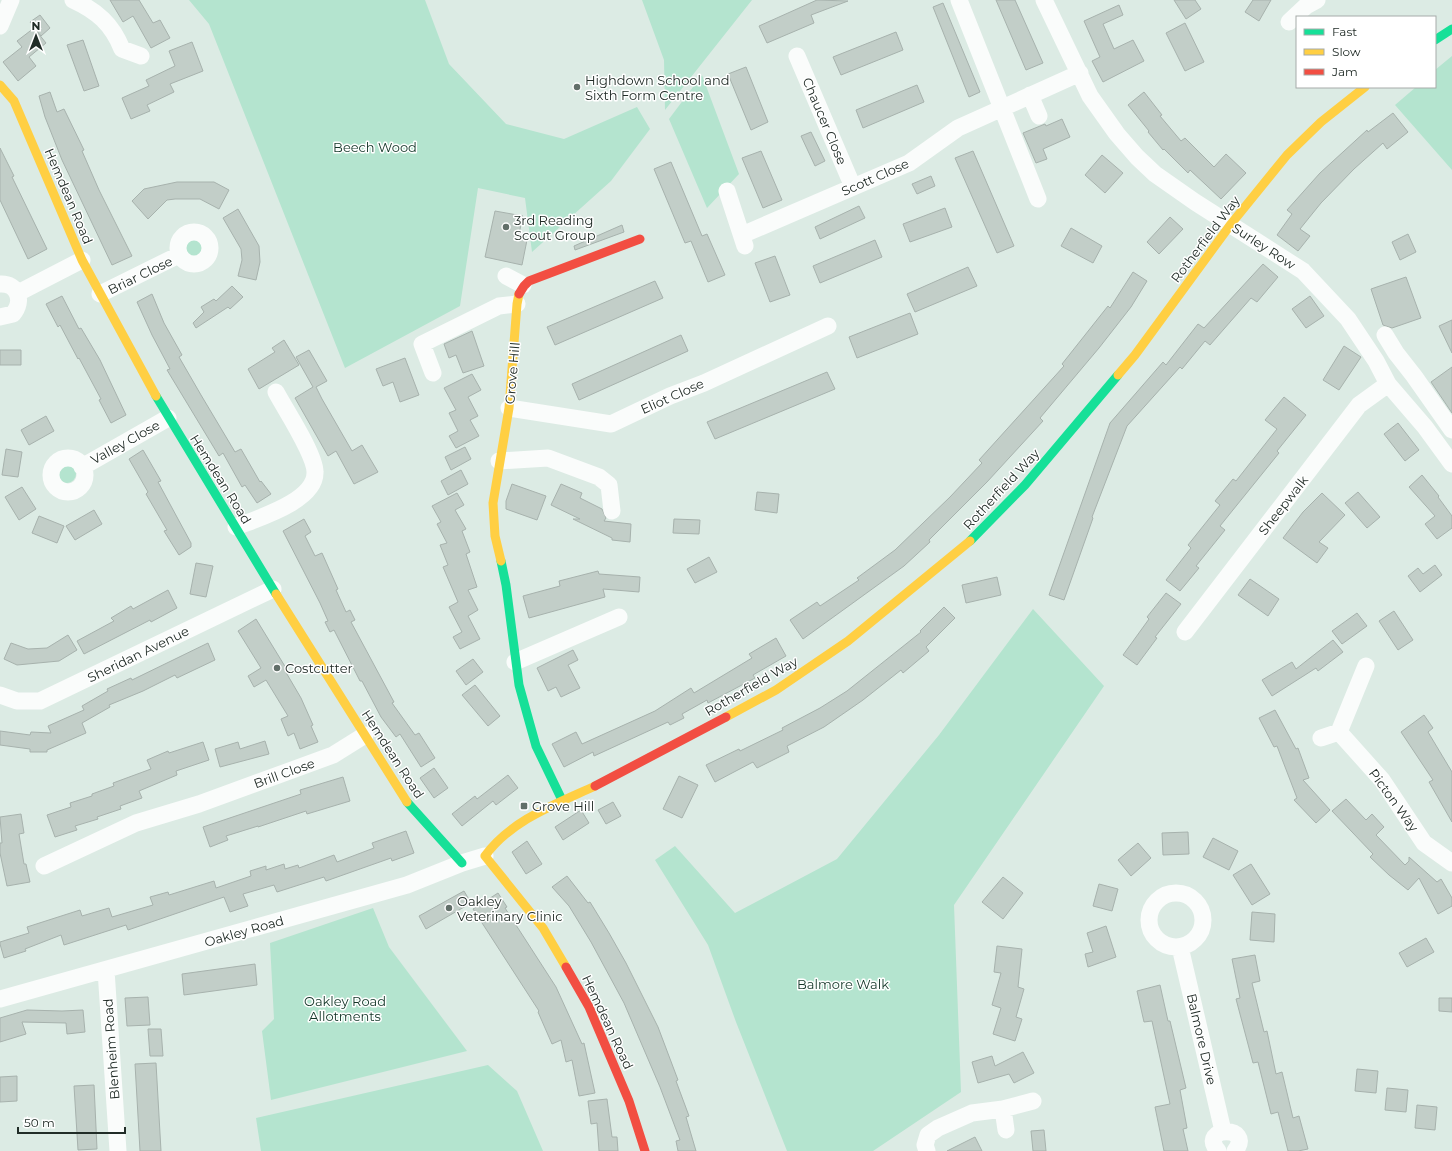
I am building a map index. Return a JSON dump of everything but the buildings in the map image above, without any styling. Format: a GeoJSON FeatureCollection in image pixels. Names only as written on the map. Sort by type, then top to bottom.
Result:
{"type":"FeatureCollection","features":[{"type":"Feature","properties":{"kind":"street"},"geometry":{"type":"LineString","coordinates":[[0,26],[11,0]]}},
{"type":"Feature","properties":{"kind":"street"},"geometry":{"type":"LineString","coordinates":[[73,0],[90,8],[115,32],[122,49],[141,56]]}},
{"type":"Feature","properties":{"kind":"street"},"geometry":{"type":"LineString","coordinates":[[960,0],[1038,199]]}},
{"type":"Feature","properties":{"kind":"street","name":"Surley Row"},"geometry":{"type":"LineString","coordinates":[[1044,0],[1094,102],[1117,134],[1137,158],[1155,174],[1303,271],[1348,319],[1376,361],[1391,388],[1425,427],[1452,464]]}},
{"type":"Feature","properties":{"kind":"street"},"geometry":{"type":"LineString","coordinates":[[1289,22],[1306,6],[1317,0]]}},
{"type":"Feature","properties":{"kind":"street"},"geometry":{"type":"LineString","coordinates":[[1436,39],[1452,29]]}},
{"type":"Feature","properties":{"kind":"street","name":"Chaucer Close"},"geometry":{"type":"LineString","coordinates":[[798,56],[854,187]]}},
{"type":"Feature","properties":{"kind":"street","name":"Scott Close"},"geometry":{"type":"LineString","coordinates":[[727,191],[743,241],[854,187],[909,163],[958,128],[1080,73]]}},
{"type":"Feature","properties":{"kind":"street","name":"Hemdean Road"},"geometry":{"type":"LineString","coordinates":[[0,85],[14,101],[82,260],[168,418],[406,801],[462,863]]}},
{"type":"Feature","properties":{"kind":"street","name":"Rotherfield Way"},"geometry":{"type":"LineString","coordinates":[[562,800],[611,778],[776,690],[854,636],[976,536],[1025,485],[1130,361],[1230,224],[1286,155],[1321,122],[1364,88]]}},
{"type":"Feature","properties":{"kind":"street"},"geometry":{"type":"LineString","coordinates":[[1030,95],[1039,116]]}},
{"type":"Feature","properties":{"kind":"street"},"geometry":{"type":"LineString","coordinates":[[506,276],[523,285],[640,239]]}},
{"type":"Feature","properties":{"kind":"street","name":"Briar Close"},"geometry":{"type":"LineString","coordinates":[[100,294],[180,255]]}},
{"type":"Feature","properties":{"kind":"street"},"geometry":{"type":"LineString","coordinates":[[18,293],[82,260]]}},
{"type":"Feature","properties":{"kind":"street"},"geometry":{"type":"LineString","coordinates":[[0,284],[10,286],[18,293],[19,299],[17,309],[8,316],[0,317]]}},
{"type":"Feature","properties":{"kind":"street","name":"Grove Hill"},"geometry":{"type":"LineString","coordinates":[[523,285],[519,292],[517,304],[509,408],[493,503],[495,536],[506,585],[514,662],[518,685],[536,746],[562,800]]}},
{"type":"Feature","properties":{"kind":"street"},"geometry":{"type":"LineString","coordinates":[[433,373],[422,344],[499,306],[517,304]]}},
{"type":"Feature","properties":{"kind":"street","name":"Eliot Close"},"geometry":{"type":"LineString","coordinates":[[509,408],[611,424],[670,396],[704,383],[828,326]]}},
{"type":"Feature","properties":{"kind":"street"},"geometry":{"type":"LineString","coordinates":[[1385,335],[1396,353],[1452,430]]}},
{"type":"Feature","properties":{"kind":"street","name":"Sheepwalk"},"geometry":{"type":"LineString","coordinates":[[1185,632],[1360,405],[1414,376]]}},
{"type":"Feature","properties":{"kind":"street"},"geometry":{"type":"LineString","coordinates":[[236,527],[281,509],[309,489],[314,480],[316,470],[310,454],[276,392]]}},
{"type":"Feature","properties":{"kind":"street","name":"Valley Close"},"geometry":{"type":"LineString","coordinates":[[82,466],[168,418]]}},
{"type":"Feature","properties":{"kind":"street"},"geometry":{"type":"LineString","coordinates":[[499,461],[548,458],[599,477],[609,485],[612,511]]}},
{"type":"Feature","properties":{"kind":"street","name":"Sheridan Avenue"},"geometry":{"type":"LineString","coordinates":[[0,695],[17,701],[40,701],[273,589]]}},
{"type":"Feature","properties":{"kind":"street"},"geometry":{"type":"LineString","coordinates":[[514,662],[619,617]]}},
{"type":"Feature","properties":{"kind":"street"},"geometry":{"type":"LineString","coordinates":[[1321,738],[1339,732],[1366,666]]}},
{"type":"Feature","properties":{"kind":"street","name":"Picton Way"},"geometry":{"type":"LineString","coordinates":[[1339,732],[1382,780],[1424,843],[1452,863]]}},
{"type":"Feature","properties":{"kind":"street","name":"Brill Close"},"geometry":{"type":"LineString","coordinates":[[52,858],[196,798],[333,755],[365,735]]}},
{"type":"Feature","properties":{"kind":"street"},"geometry":{"type":"LineString","coordinates":[[486,856],[493,844],[536,814],[562,800]]}},
{"type":"Feature","properties":{"kind":"street","name":"Hemdean Road"},"geometry":{"type":"LineString","coordinates":[[486,856],[542,928],[589,1007],[630,1101],[645,1151]]}},
{"type":"Feature","properties":{"kind":"street","name":"Oakley Road"},"geometry":{"type":"LineString","coordinates":[[0,999],[407,885],[462,863],[486,856]]}},
{"type":"Feature","properties":{"kind":"street","name":"Balmore Drive"},"geometry":{"type":"LineString","coordinates":[[1180,947],[1223,1131]]}},
{"type":"Feature","properties":{"kind":"street","name":"Blenheim Road"},"geometry":{"type":"LineString","coordinates":[[106,970],[118,1151]]}},
{"type":"Feature","properties":{"kind":"street"},"geometry":{"type":"LineString","coordinates":[[928,1151],[925,1145],[928,1136],[938,1128],[972,1113],[1003,1109],[1033,1101]]}},
{"type":"Feature","properties":{"kind":"street"},"geometry":{"type":"LineString","coordinates":[[1003,1109],[1006,1130]]}},
{"type":"Feature","properties":{"kind":"street"},"geometry":{"type":"LineString","coordinates":[[1218,1151],[1215,1146],[1215,1138],[1223,1131],[1231,1131],[1237,1137],[1238,1145],[1235,1151]]}},
{"type":"Feature","properties":{"kind":"green space","name":"Beech Wood"},"geometry":{"type":"Polygon","coordinates":[[[189,0],[425,0],[449,64],[506,124],[564,139],[637,107],[650,129],[611,181],[532,252],[525,198],[478,188],[460,306],[345,368],[209,24],[189,0]]]}},
{"type":"Feature","properties":{"kind":"green space"},"geometry":{"type":"Polygon","coordinates":[[[642,0],[752,0],[665,110],[664,60],[642,0]]]}},
{"type":"Feature","properties":{"kind":"green space"},"geometry":{"type":"Polygon","coordinates":[[[1452,56],[1452,170],[1395,105],[1415,88],[1436,88],[1436,69],[1452,56]]]}},
{"type":"Feature","properties":{"kind":"green space"},"geometry":{"type":"Polygon","coordinates":[[[702,75],[739,174],[707,208],[669,119],[702,75]]]}},
{"type":"Feature","properties":{"kind":"green space"},"geometry":{"type":"Polygon","coordinates":[[[194,237],[201,240],[204,247],[201,254],[194,257],[187,254],[184,247],[187,240],[194,237]]]}},
{"type":"Feature","properties":{"kind":"green space"},"geometry":{"type":"Polygon","coordinates":[[[63,465],[71,465],[76,470],[74,481],[71,483],[63,483],[58,478],[58,470],[63,465]]]}},
{"type":"Feature","properties":{"kind":"green space","name":"Balmore Walk"},"geometry":{"type":"Polygon","coordinates":[[[1033,609],[1104,686],[954,905],[961,1092],[873,1151],[787,1151],[736,1022],[708,945],[655,860],[675,846],[735,913],[837,859],[939,735],[1033,609]]]}},
{"type":"Feature","properties":{"kind":"green space","name":"Oakley Road Allotments"},"geometry":{"type":"Polygon","coordinates":[[[373,908],[389,947],[467,1051],[271,1100],[262,1031],[274,1019],[270,943],[373,908]]]}},
{"type":"Feature","properties":{"kind":"green space"},"geometry":{"type":"Polygon","coordinates":[[[488,1065],[517,1091],[543,1151],[261,1151],[256,1118],[488,1065]]]}},
{"type":"Feature","properties":{"kind":"traffic: fast"},"geometry":{"type":"LineString","coordinates":[[1436,39],[1452,29]]}},
{"type":"Feature","properties":{"kind":"traffic: fast"},"geometry":{"type":"LineString","coordinates":[[970,541],[1025,485],[1118,375]]}},
{"type":"Feature","properties":{"kind":"traffic: fast"},"geometry":{"type":"LineString","coordinates":[[156,396],[276,594]]}},
{"type":"Feature","properties":{"kind":"traffic: fast"},"geometry":{"type":"LineString","coordinates":[[501,561],[506,585],[519,685],[536,746],[562,800]]}},
{"type":"Feature","properties":{"kind":"traffic: fast"},"geometry":{"type":"LineString","coordinates":[[407,802],[462,863]]}},
{"type":"Feature","properties":{"kind":"traffic: slow"},"geometry":{"type":"LineString","coordinates":[[0,85],[14,101],[82,260],[156,396]]}},
{"type":"Feature","properties":{"kind":"traffic: slow"},"geometry":{"type":"LineString","coordinates":[[1118,375],[1135,355],[1231,224],[1287,155],[1321,122],[1364,88]]}},
{"type":"Feature","properties":{"kind":"traffic: slow"},"geometry":{"type":"LineString","coordinates":[[501,561],[495,536],[493,503],[509,408],[519,294]]}},
{"type":"Feature","properties":{"kind":"traffic: slow"},"geometry":{"type":"LineString","coordinates":[[726,717],[776,690],[848,641],[970,541]]}},
{"type":"Feature","properties":{"kind":"traffic: slow"},"geometry":{"type":"LineString","coordinates":[[276,594],[407,802]]}},
{"type":"Feature","properties":{"kind":"traffic: slow"},"geometry":{"type":"LineString","coordinates":[[566,967],[543,928],[485,856],[508,832],[535,814],[595,786]]}},
{"type":"Feature","properties":{"kind":"traffic: jam"},"geometry":{"type":"LineString","coordinates":[[519,294],[529,281],[640,239]]}},
{"type":"Feature","properties":{"kind":"traffic: jam"},"geometry":{"type":"LineString","coordinates":[[595,786],[726,717]]}},
{"type":"Feature","properties":{"kind":"traffic: jam"},"geometry":{"type":"LineString","coordinates":[[566,967],[589,1007],[629,1101],[645,1151]]}},
{"type":"Feature","properties":{"kind":"place","name":"Highdown School and Sixth Form Centre"},"geometry":{"type":"Point","coordinates":[577,87]}},
{"type":"Feature","properties":{"kind":"place","name":"3rd Reading Scout Group"},"geometry":{"type":"Point","coordinates":[506,227]}},
{"type":"Feature","properties":{"kind":"place","name":"Costcutter"},"geometry":{"type":"Point","coordinates":[277,668]}},
{"type":"Feature","properties":{"kind":"place","name":"Grove Hill"},"geometry":{"type":"Point","coordinates":[524,806]}},
{"type":"Feature","properties":{"kind":"place","name":"Oakley Veterinary Clinic"},"geometry":{"type":"Point","coordinates":[449,908]}}]}
